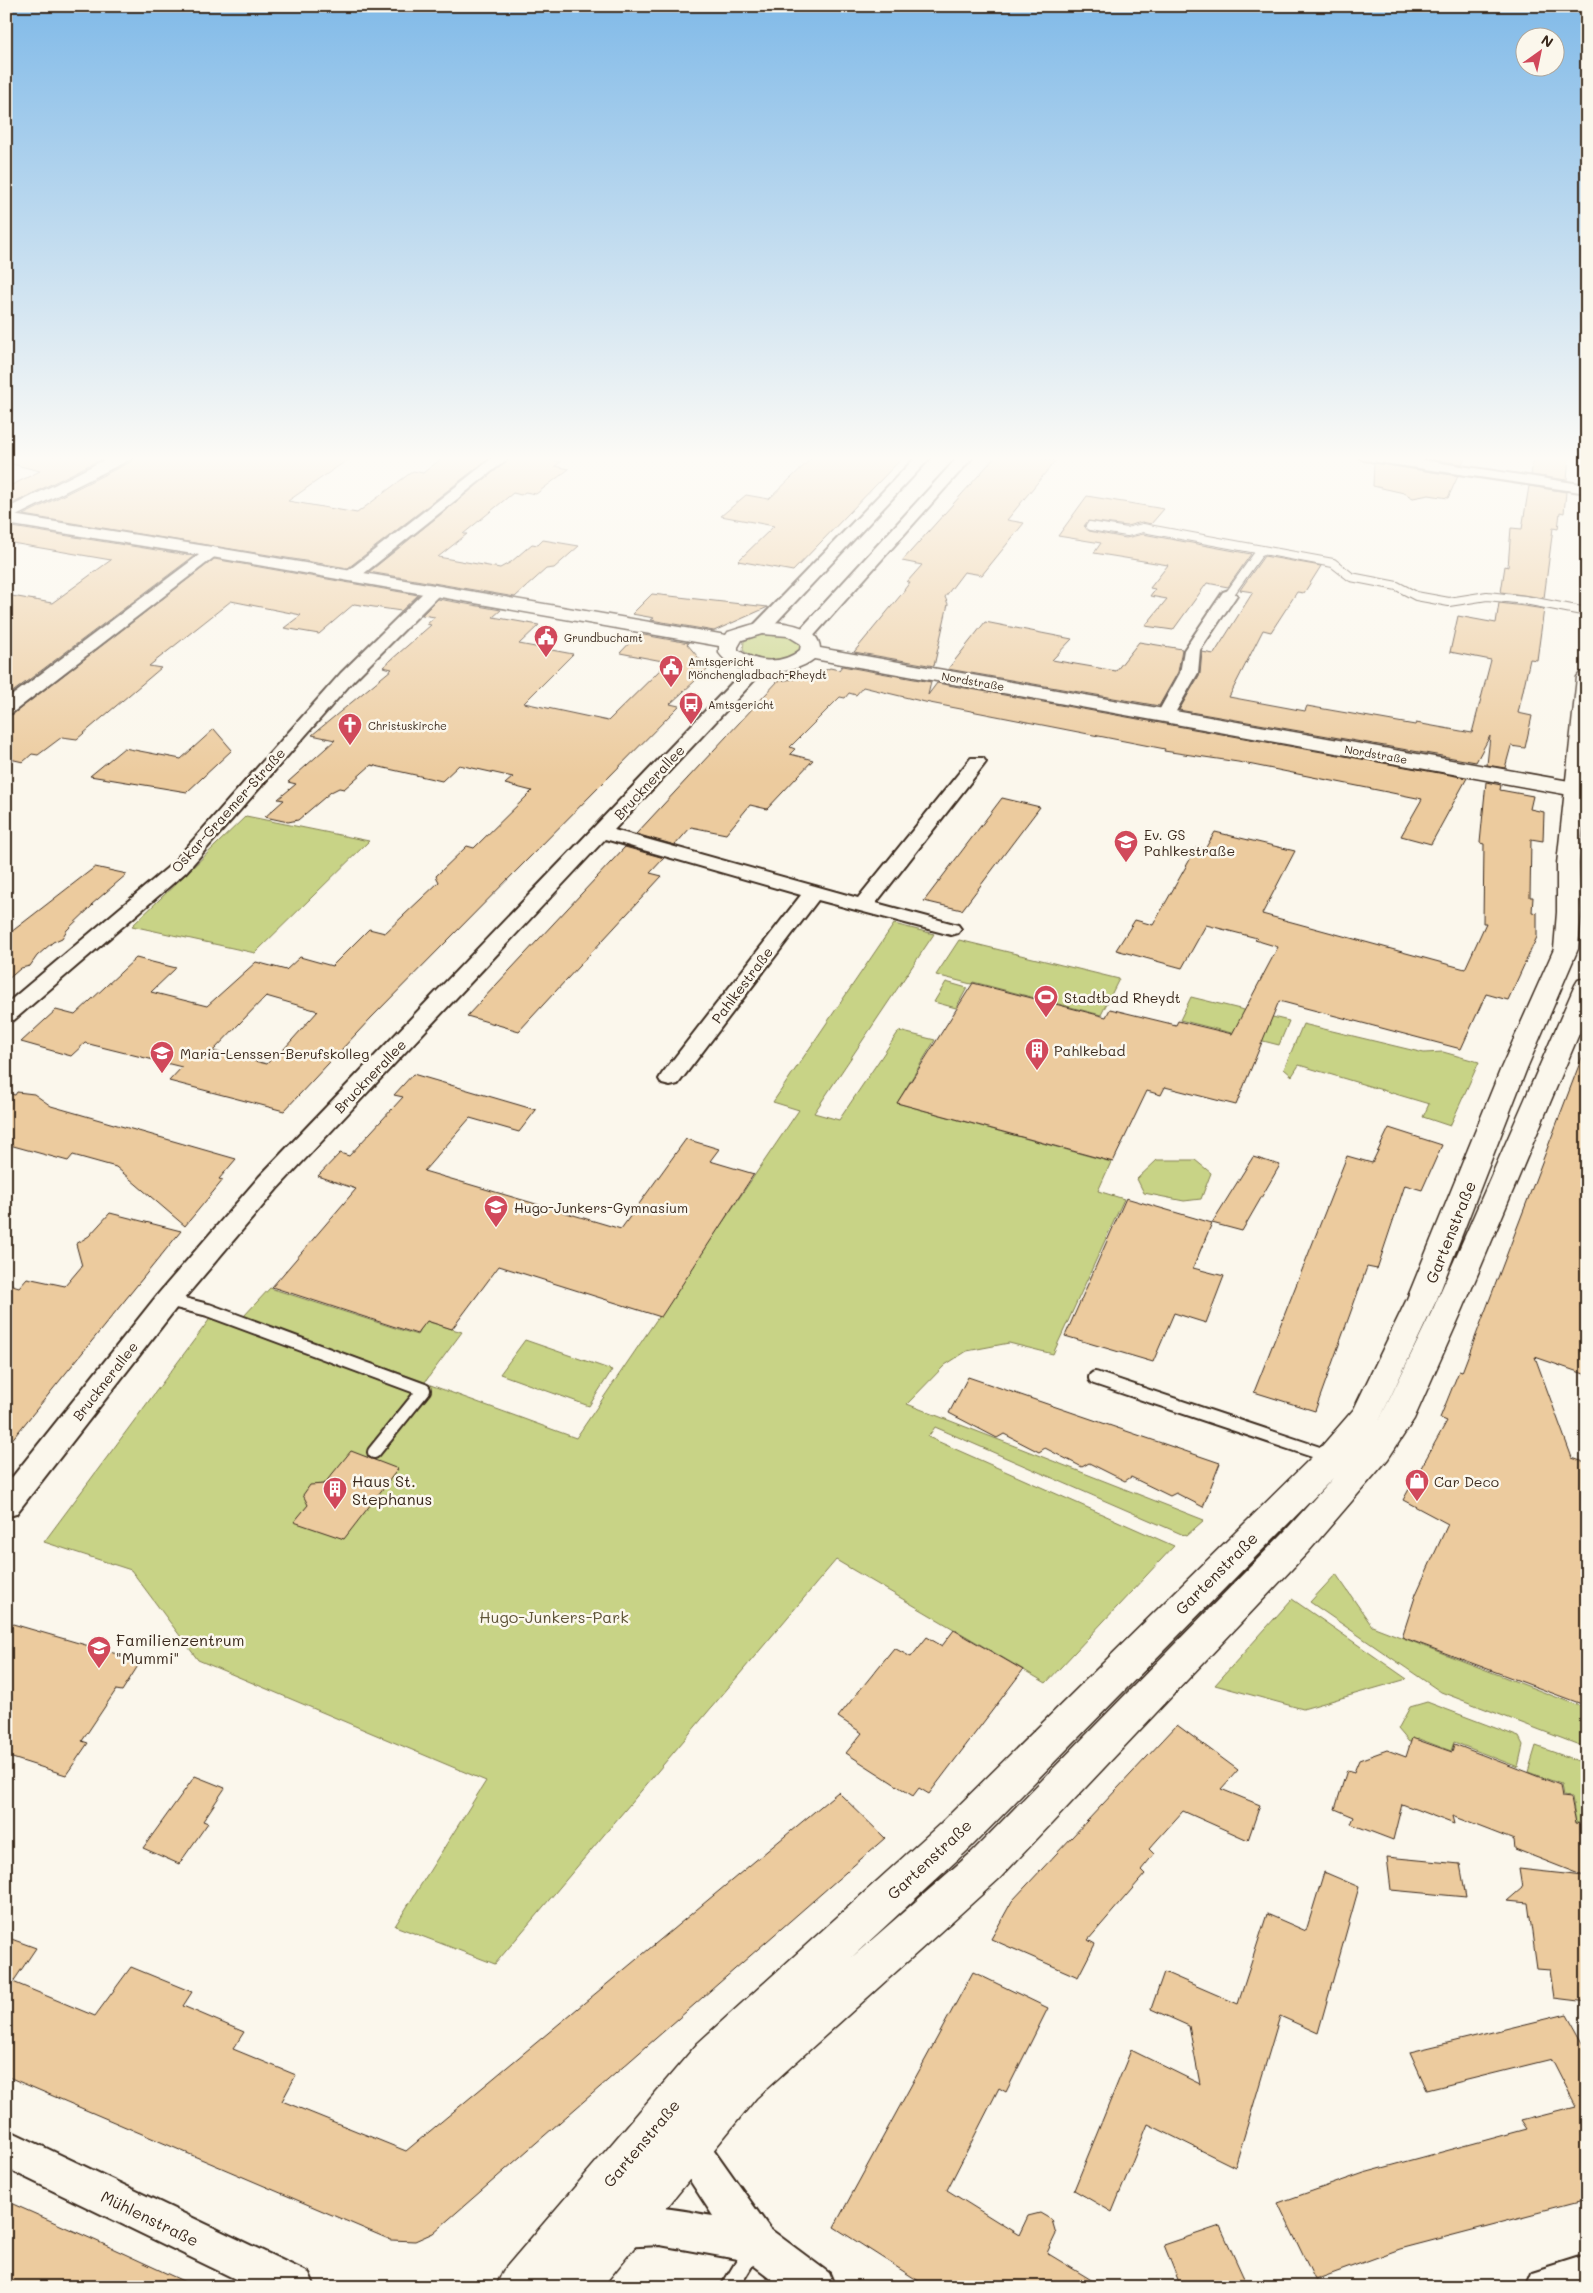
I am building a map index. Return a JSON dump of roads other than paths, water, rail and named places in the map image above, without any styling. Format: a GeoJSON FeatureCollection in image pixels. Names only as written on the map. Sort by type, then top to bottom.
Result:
{"type":"FeatureCollection","features":[{"type":"Feature","properties":{"kind":"main road"},"geometry":{"type":"LineString","coordinates":[[276,563],[730,642],[728,647],[729,653],[736,659],[758,666],[784,665],[800,660],[807,644]]}},
{"type":"Feature","properties":{"kind":"main road","name":"Nordstraße"},"geometry":{"type":"LineString","coordinates":[[730,642],[742,632],[761,628],[783,629],[807,644],[1165,716],[1581,790]]}},
{"type":"Feature","properties":{"kind":"main road","name":"Gartenstraße"},"geometry":{"type":"LineString","coordinates":[[519,2287],[713,2058],[954,1837],[1331,1457],[1366,1416],[1422,1299],[1514,1068],[1566,949],[1569,912],[1568,864],[1581,790],[1587,677]]}},
{"type":"Feature","properties":{"kind":"main road","name":"Gartenstraße"},"geometry":{"type":"LineString","coordinates":[[572,2287],[741,2083],[986,1865],[1297,1541],[1377,1450],[1398,1419],[1440,1326],[1587,985]]}},
{"type":"Feature","properties":{"kind":"street"},"geometry":{"type":"LineString","coordinates":[[6,709],[198,563]]}},
{"type":"Feature","properties":{"kind":"street"},"geometry":{"type":"LineString","coordinates":[[351,576],[368,563]]}},
{"type":"Feature","properties":{"kind":"street"},"geometry":{"type":"LineString","coordinates":[[761,628],[823,563]]}},
{"type":"Feature","properties":{"kind":"street"},"geometry":{"type":"LineString","coordinates":[[807,644],[876,563]]}},
{"type":"Feature","properties":{"kind":"street","name":"Oskar-Graemer-Straße"},"geometry":{"type":"LineString","coordinates":[[6,1015],[178,868],[347,677],[435,590]]}},
{"type":"Feature","properties":{"kind":"street"},"geometry":{"type":"LineString","coordinates":[[1165,716],[1188,673],[1192,650],[1229,595]]}},
{"type":"Feature","properties":{"kind":"street","name":"Brucknerallee"},"geometry":{"type":"LineString","coordinates":[[6,1506],[168,1300],[268,1182],[758,666]]}},
{"type":"Feature","properties":{"kind":"street"},"geometry":{"type":"LineString","coordinates":[[862,907],[977,762]]}},
{"type":"Feature","properties":{"kind":"street"},"geometry":{"type":"LineString","coordinates":[[601,832],[814,891],[862,907],[951,929]]}},
{"type":"Feature","properties":{"kind":"street","name":"Pahlkestraße"},"geometry":{"type":"LineString","coordinates":[[670,1079],[814,891]]}},
{"type":"Feature","properties":{"kind":"street"},"geometry":{"type":"LineString","coordinates":[[689,2146],[756,2243],[815,2287]]}},
{"type":"Feature","properties":{"kind":"street","name":"Mühlenstraße"},"geometry":{"type":"LineString","coordinates":[[6,2148],[294,2287]]}},
{"type":"Feature","properties":{"kind":"street"},"geometry":{"type":"LineString","coordinates":[[621,2228],[660,2226],[756,2243]]}},
{"type":"Feature","properties":{"kind":"street"},"geometry":{"type":"LineString","coordinates":[[1547,2287],[1587,2276]]}},
{"type":"Feature","properties":{"kind":"lane"},"geometry":{"type":"LineString","coordinates":[[1229,595],[1252,563]]}},
{"type":"Feature","properties":{"kind":"lane"},"geometry":{"type":"LineString","coordinates":[[1333,563],[1351,577],[1397,586],[1424,598],[1449,602],[1487,596],[1587,612]]}},
{"type":"Feature","properties":{"kind":"lane"},"geometry":{"type":"LineString","coordinates":[[168,1300],[208,1310],[424,1390],[374,1452]]}},
{"type":"Feature","properties":{"kind":"lane"},"geometry":{"type":"LineString","coordinates":[[1095,1378],[1331,1457]]}},
{"type":"Feature","properties":{"kind":"lane"},"geometry":{"type":"LineString","coordinates":[[730,2287],[756,2243]]}},
{"type":"Feature","properties":{"kind":"place","name":"Grundbuchamt"},"geometry":{"type":"Point","coordinates":[546,658]}},
{"type":"Feature","properties":{"kind":"place","name":"Amtsgericht Mönchengladbach-Rheydt"},"geometry":{"type":"Point","coordinates":[671,688]}},
{"type":"Feature","properties":{"kind":"place","name":"Amtsgericht"},"geometry":{"type":"Point","coordinates":[691,725]}},
{"type":"Feature","properties":{"kind":"place","name":"Christuskirche"},"geometry":{"type":"Point","coordinates":[350,746]}},
{"type":"Feature","properties":{"kind":"place","name":"Ev. GS Pahlkestraße"},"geometry":{"type":"Point","coordinates":[1126,863]}},
{"type":"Feature","properties":{"kind":"place","name":"Stadtbad Rheydt"},"geometry":{"type":"Point","coordinates":[1046,1018]}},
{"type":"Feature","properties":{"kind":"place","name":"Pahlkebad"},"geometry":{"type":"Point","coordinates":[1037,1071]}},
{"type":"Feature","properties":{"kind":"place","name":"Maria-Lenssen-Berufskolleg"},"geometry":{"type":"Point","coordinates":[162,1074]}},
{"type":"Feature","properties":{"kind":"place","name":"Hugo-Junkers-Gymnasium"},"geometry":{"type":"Point","coordinates":[496,1228]}},
{"type":"Feature","properties":{"kind":"place","name":"Car Deco"},"geometry":{"type":"Point","coordinates":[1417,1502]}},
{"type":"Feature","properties":{"kind":"place","name":"Haus St. Stephanus"},"geometry":{"type":"Point","coordinates":[335,1510]}},
{"type":"Feature","properties":{"kind":"place","name":"Familienzentrum \"Mummi\""},"geometry":{"type":"Point","coordinates":[99,1669]}},
{"type":"Feature","properties":{"kind":"park label","name":"Hugo-Junkers-Park"},"geometry":{"type":"Point","coordinates":[554,1616]}}]}
